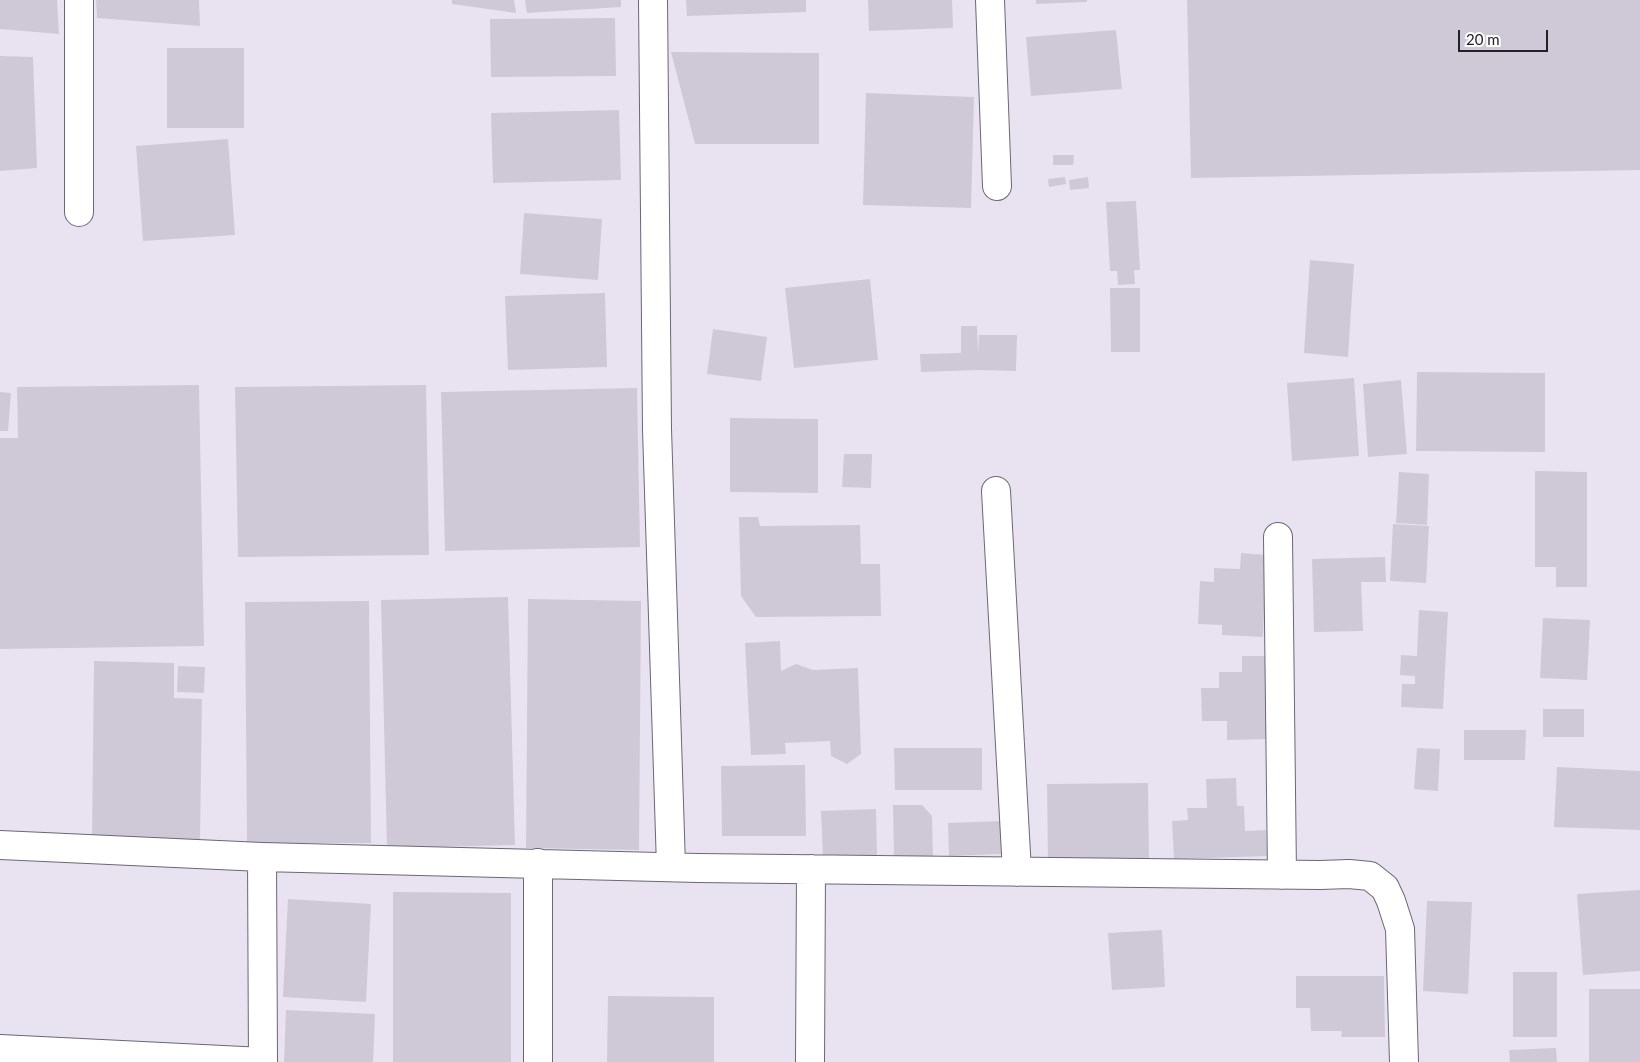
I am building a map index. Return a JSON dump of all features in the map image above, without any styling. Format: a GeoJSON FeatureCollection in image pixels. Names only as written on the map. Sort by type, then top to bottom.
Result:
{"type":"FeatureCollection","features":[{"type":"Feature","properties":{"kind":"street"},"geometry":{"type":"LineString","coordinates":[[79,0],[79,212]]}},
{"type":"Feature","properties":{"kind":"street"},"geometry":{"type":"LineString","coordinates":[[653,0],[657,429],[671,866]]}},
{"type":"Feature","properties":{"kind":"street"},"geometry":{"type":"LineString","coordinates":[[990,0],[998,186]]}},
{"type":"Feature","properties":{"kind":"street"},"geometry":{"type":"LineString","coordinates":[[996,491],[1017,872]]}},
{"type":"Feature","properties":{"kind":"street"},"geometry":{"type":"LineString","coordinates":[[1278,537],[1282,875]]}},
{"type":"Feature","properties":{"kind":"street"},"geometry":{"type":"LineString","coordinates":[[0,845],[262,857],[698,868],[1282,875],[1349,874],[1370,876],[1385,888],[1400,929],[1404,1062]]}},
{"type":"Feature","properties":{"kind":"street"},"geometry":{"type":"LineString","coordinates":[[0,1048],[262,1062],[262,857]]}},
{"type":"Feature","properties":{"kind":"street"},"geometry":{"type":"LineString","coordinates":[[538,863],[538,1062]]}},
{"type":"Feature","properties":{"kind":"street"},"geometry":{"type":"LineString","coordinates":[[810,1062],[811,869]]}},
{"type":"Feature","properties":{"kind":"building"},"geometry":{"type":"Polygon","coordinates":[[[0,0],[57,0],[59,34],[0,29],[0,0]]]}},
{"type":"Feature","properties":{"kind":"building"},"geometry":{"type":"Polygon","coordinates":[[[96,0],[199,0],[200,26],[97,18],[96,0]]]}},
{"type":"Feature","properties":{"kind":"building"},"geometry":{"type":"Polygon","coordinates":[[[452,0],[514,0],[516,13],[452,4],[452,0]]]}},
{"type":"Feature","properties":{"kind":"building"},"geometry":{"type":"Polygon","coordinates":[[[525,0],[621,0],[621,7],[527,13],[525,0]]]}},
{"type":"Feature","properties":{"kind":"building"},"geometry":{"type":"Polygon","coordinates":[[[686,0],[806,0],[806,12],[687,16],[686,0]]]}},
{"type":"Feature","properties":{"kind":"building"},"geometry":{"type":"Polygon","coordinates":[[[868,0],[952,0],[953,28],[869,31],[868,0]]]}},
{"type":"Feature","properties":{"kind":"building"},"geometry":{"type":"Polygon","coordinates":[[[1036,0],[1087,0],[1087,2],[1036,4],[1036,0]]]}},
{"type":"Feature","properties":{"kind":"building"},"geometry":{"type":"Polygon","coordinates":[[[1187,0],[1640,0],[1640,170],[1191,178],[1187,0]]]}},
{"type":"Feature","properties":{"kind":"building"},"geometry":{"type":"Polygon","coordinates":[[[615,18],[616,76],[491,77],[490,19],[615,18]]]}},
{"type":"Feature","properties":{"kind":"building"},"geometry":{"type":"Polygon","coordinates":[[[1116,30],[1122,89],[1031,96],[1026,37],[1116,30]]]}},
{"type":"Feature","properties":{"kind":"building"},"geometry":{"type":"Polygon","coordinates":[[[167,48],[244,48],[244,128],[167,128],[167,48]]]}},
{"type":"Feature","properties":{"kind":"building"},"geometry":{"type":"Polygon","coordinates":[[[671,52],[819,53],[819,144],[695,144],[671,52]]]}},
{"type":"Feature","properties":{"kind":"building"},"geometry":{"type":"Polygon","coordinates":[[[0,56],[33,57],[37,168],[0,171],[0,56]]]}},
{"type":"Feature","properties":{"kind":"building"},"geometry":{"type":"Polygon","coordinates":[[[866,93],[974,97],[971,208],[863,205],[866,93]]]}},
{"type":"Feature","properties":{"kind":"building"},"geometry":{"type":"Polygon","coordinates":[[[619,110],[621,180],[493,183],[491,113],[619,110]]]}},
{"type":"Feature","properties":{"kind":"building"},"geometry":{"type":"Polygon","coordinates":[[[228,139],[235,235],[143,241],[136,146],[228,139]]]}},
{"type":"Feature","properties":{"kind":"building"},"geometry":{"type":"Polygon","coordinates":[[[1053,155],[1074,155],[1073,165],[1053,165],[1053,155]]]}},
{"type":"Feature","properties":{"kind":"building"},"geometry":{"type":"Polygon","coordinates":[[[1065,177],[1066,184],[1049,187],[1048,179],[1065,177]]]}},
{"type":"Feature","properties":{"kind":"building"},"geometry":{"type":"Polygon","coordinates":[[[1088,177],[1089,188],[1070,190],[1069,180],[1088,177]]]}},
{"type":"Feature","properties":{"kind":"building"},"geometry":{"type":"Polygon","coordinates":[[[1136,201],[1140,270],[1134,270],[1135,284],[1118,285],[1117,271],[1110,271],[1106,202],[1136,201]]]}},
{"type":"Feature","properties":{"kind":"building"},"geometry":{"type":"Polygon","coordinates":[[[524,213],[602,219],[598,280],[520,274],[524,213]]]}},
{"type":"Feature","properties":{"kind":"building"},"geometry":{"type":"Polygon","coordinates":[[[1310,260],[1354,264],[1348,357],[1304,353],[1310,260]]]}},
{"type":"Feature","properties":{"kind":"building"},"geometry":{"type":"Polygon","coordinates":[[[870,279],[878,360],[794,368],[785,288],[870,279]]]}},
{"type":"Feature","properties":{"kind":"building"},"geometry":{"type":"Polygon","coordinates":[[[1110,288],[1140,288],[1140,352],[1111,352],[1110,288]]]}},
{"type":"Feature","properties":{"kind":"building"},"geometry":{"type":"Polygon","coordinates":[[[605,293],[607,367],[508,370],[505,296],[605,293]]]}},
{"type":"Feature","properties":{"kind":"building"},"geometry":{"type":"Polygon","coordinates":[[[961,326],[977,326],[978,353],[979,335],[1017,335],[1016,371],[921,372],[920,354],[961,353],[961,326]]]}},
{"type":"Feature","properties":{"kind":"building"},"geometry":{"type":"Polygon","coordinates":[[[713,329],[767,337],[761,381],[707,374],[713,329]]]}},
{"type":"Feature","properties":{"kind":"building"},"geometry":{"type":"Polygon","coordinates":[[[1417,372],[1545,373],[1545,452],[1416,451],[1417,372]]]}},
{"type":"Feature","properties":{"kind":"building"},"geometry":{"type":"Polygon","coordinates":[[[1354,378],[1359,456],[1292,461],[1287,383],[1354,378]]]}},
{"type":"Feature","properties":{"kind":"building"},"geometry":{"type":"Polygon","coordinates":[[[1401,380],[1407,454],[1368,457],[1363,384],[1401,380]]]}},
{"type":"Feature","properties":{"kind":"building"},"geometry":{"type":"Polygon","coordinates":[[[199,385],[204,646],[0,649],[0,438],[18,438],[17,387],[199,385]]]}},
{"type":"Feature","properties":{"kind":"building"},"geometry":{"type":"Polygon","coordinates":[[[426,385],[429,555],[238,557],[235,387],[426,385]]]}},
{"type":"Feature","properties":{"kind":"building"},"geometry":{"type":"Polygon","coordinates":[[[637,388],[640,547],[445,551],[441,392],[637,388]]]}},
{"type":"Feature","properties":{"kind":"building"},"geometry":{"type":"Polygon","coordinates":[[[0,392],[11,393],[8,431],[0,431],[0,392]]]}},
{"type":"Feature","properties":{"kind":"building"},"geometry":{"type":"Polygon","coordinates":[[[730,418],[818,419],[818,493],[730,492],[730,418]]]}},
{"type":"Feature","properties":{"kind":"building"},"geometry":{"type":"Polygon","coordinates":[[[844,454],[872,454],[871,488],[842,487],[844,454]]]}},
{"type":"Feature","properties":{"kind":"building"},"geometry":{"type":"Polygon","coordinates":[[[1535,471],[1587,472],[1587,587],[1556,587],[1556,567],[1535,567],[1535,471]]]}},
{"type":"Feature","properties":{"kind":"building"},"geometry":{"type":"Polygon","coordinates":[[[1399,472],[1429,474],[1427,525],[1396,523],[1399,472]]]}},
{"type":"Feature","properties":{"kind":"building"},"geometry":{"type":"Polygon","coordinates":[[[739,517],[758,517],[760,526],[860,525],[861,564],[880,564],[881,616],[756,617],[741,596],[739,517]]]}},
{"type":"Feature","properties":{"kind":"building"},"geometry":{"type":"Polygon","coordinates":[[[1393,524],[1429,526],[1426,583],[1390,581],[1393,524]]]}},
{"type":"Feature","properties":{"kind":"building"},"geometry":{"type":"Polygon","coordinates":[[[1241,553],[1266,555],[1263,637],[1222,635],[1222,625],[1198,624],[1200,581],[1214,582],[1214,568],[1240,569],[1241,553]]]}},
{"type":"Feature","properties":{"kind":"building"},"geometry":{"type":"Polygon","coordinates":[[[1385,557],[1386,582],[1361,582],[1363,631],[1314,632],[1312,559],[1385,557]]]}},
{"type":"Feature","properties":{"kind":"building"},"geometry":{"type":"Polygon","coordinates":[[[508,597],[515,845],[387,848],[381,600],[508,597]]]}},
{"type":"Feature","properties":{"kind":"building"},"geometry":{"type":"Polygon","coordinates":[[[528,599],[641,601],[639,850],[526,848],[528,599]]]}},
{"type":"Feature","properties":{"kind":"building"},"geometry":{"type":"Polygon","coordinates":[[[369,601],[371,843],[247,843],[245,602],[369,601]]]}},
{"type":"Feature","properties":{"kind":"building"},"geometry":{"type":"Polygon","coordinates":[[[1419,610],[1448,612],[1443,709],[1401,707],[1402,684],[1415,684],[1415,676],[1400,675],[1401,655],[1417,656],[1419,610]]]}},
{"type":"Feature","properties":{"kind":"building"},"geometry":{"type":"Polygon","coordinates":[[[1543,618],[1590,620],[1587,680],[1540,678],[1543,618]]]}},
{"type":"Feature","properties":{"kind":"building"},"geometry":{"type":"Polygon","coordinates":[[[780,641],[781,671],[796,664],[813,670],[858,668],[861,754],[847,764],[831,756],[830,741],[785,743],[786,754],[751,755],[745,643],[780,641]]]}},
{"type":"Feature","properties":{"kind":"building"},"geometry":{"type":"Polygon","coordinates":[[[1242,656],[1267,656],[1268,739],[1227,740],[1227,721],[1202,721],[1201,688],[1219,688],[1219,672],[1242,672],[1242,656]]]}},
{"type":"Feature","properties":{"kind":"building"},"geometry":{"type":"Polygon","coordinates":[[[94,661],[174,663],[174,698],[202,699],[200,841],[92,840],[94,661]]]}},
{"type":"Feature","properties":{"kind":"building"},"geometry":{"type":"Polygon","coordinates":[[[178,666],[205,667],[204,693],[177,692],[178,666]]]}},
{"type":"Feature","properties":{"kind":"building"},"geometry":{"type":"Polygon","coordinates":[[[1543,709],[1584,709],[1584,737],[1543,737],[1543,709]]]}},
{"type":"Feature","properties":{"kind":"building"},"geometry":{"type":"Polygon","coordinates":[[[1464,730],[1526,730],[1525,760],[1464,760],[1464,730]]]}},
{"type":"Feature","properties":{"kind":"building"},"geometry":{"type":"Polygon","coordinates":[[[894,748],[982,748],[982,790],[895,790],[894,748]]]}},
{"type":"Feature","properties":{"kind":"building"},"geometry":{"type":"Polygon","coordinates":[[[1417,748],[1440,749],[1438,791],[1414,789],[1417,748]]]}},
{"type":"Feature","properties":{"kind":"building"},"geometry":{"type":"Polygon","coordinates":[[[805,765],[806,836],[722,836],[721,766],[805,765]]]}},
{"type":"Feature","properties":{"kind":"building"},"geometry":{"type":"Polygon","coordinates":[[[1557,767],[1640,771],[1640,830],[1554,827],[1557,767]]]}},
{"type":"Feature","properties":{"kind":"building"},"geometry":{"type":"Polygon","coordinates":[[[1236,778],[1237,806],[1244,806],[1245,831],[1266,830],[1267,856],[1174,859],[1172,821],[1188,820],[1187,808],[1207,808],[1206,779],[1236,778]]]}},
{"type":"Feature","properties":{"kind":"building"},"geometry":{"type":"Polygon","coordinates":[[[1148,783],[1149,861],[1048,862],[1047,784],[1148,783]]]}},
{"type":"Feature","properties":{"kind":"building"},"geometry":{"type":"Polygon","coordinates":[[[893,805],[922,805],[932,816],[933,858],[894,858],[893,805]]]}},
{"type":"Feature","properties":{"kind":"building"},"geometry":{"type":"Polygon","coordinates":[[[876,809],[877,856],[823,857],[821,811],[876,809]]]}},
{"type":"Feature","properties":{"kind":"building"},"geometry":{"type":"Polygon","coordinates":[[[1001,821],[1002,854],[949,856],[948,823],[1001,821]]]}},
{"type":"Feature","properties":{"kind":"building"},"geometry":{"type":"Polygon","coordinates":[[[1640,890],[1640,971],[1583,975],[1577,894],[1640,890]]]}},
{"type":"Feature","properties":{"kind":"building"},"geometry":{"type":"Polygon","coordinates":[[[393,892],[511,893],[511,1062],[393,1062],[393,892]]]}},
{"type":"Feature","properties":{"kind":"building"},"geometry":{"type":"Polygon","coordinates":[[[288,899],[371,904],[366,1002],[283,997],[288,899]]]}},
{"type":"Feature","properties":{"kind":"building"},"geometry":{"type":"Polygon","coordinates":[[[1427,901],[1472,902],[1468,994],[1423,991],[1427,901]]]}},
{"type":"Feature","properties":{"kind":"building"},"geometry":{"type":"Polygon","coordinates":[[[1162,930],[1165,987],[1112,990],[1108,933],[1162,930]]]}},
{"type":"Feature","properties":{"kind":"building"},"geometry":{"type":"Polygon","coordinates":[[[1513,972],[1557,972],[1557,1037],[1513,1037],[1513,972]]]}},
{"type":"Feature","properties":{"kind":"building"},"geometry":{"type":"Polygon","coordinates":[[[1296,976],[1384,976],[1385,1037],[1341,1037],[1342,1031],[1311,1031],[1310,1008],[1296,1008],[1296,976]]]}},
{"type":"Feature","properties":{"kind":"building"},"geometry":{"type":"Polygon","coordinates":[[[1589,989],[1640,989],[1640,1062],[1589,1062],[1589,989]]]}},
{"type":"Feature","properties":{"kind":"building"},"geometry":{"type":"Polygon","coordinates":[[[608,996],[714,997],[714,1062],[607,1062],[608,996]]]}},
{"type":"Feature","properties":{"kind":"building"},"geometry":{"type":"Polygon","coordinates":[[[286,1010],[375,1014],[373,1062],[284,1062],[286,1010]]]}},
{"type":"Feature","properties":{"kind":"building"},"geometry":{"type":"Polygon","coordinates":[[[1556,1048],[1557,1062],[1510,1062],[1509,1050],[1556,1048]]]}}]}
